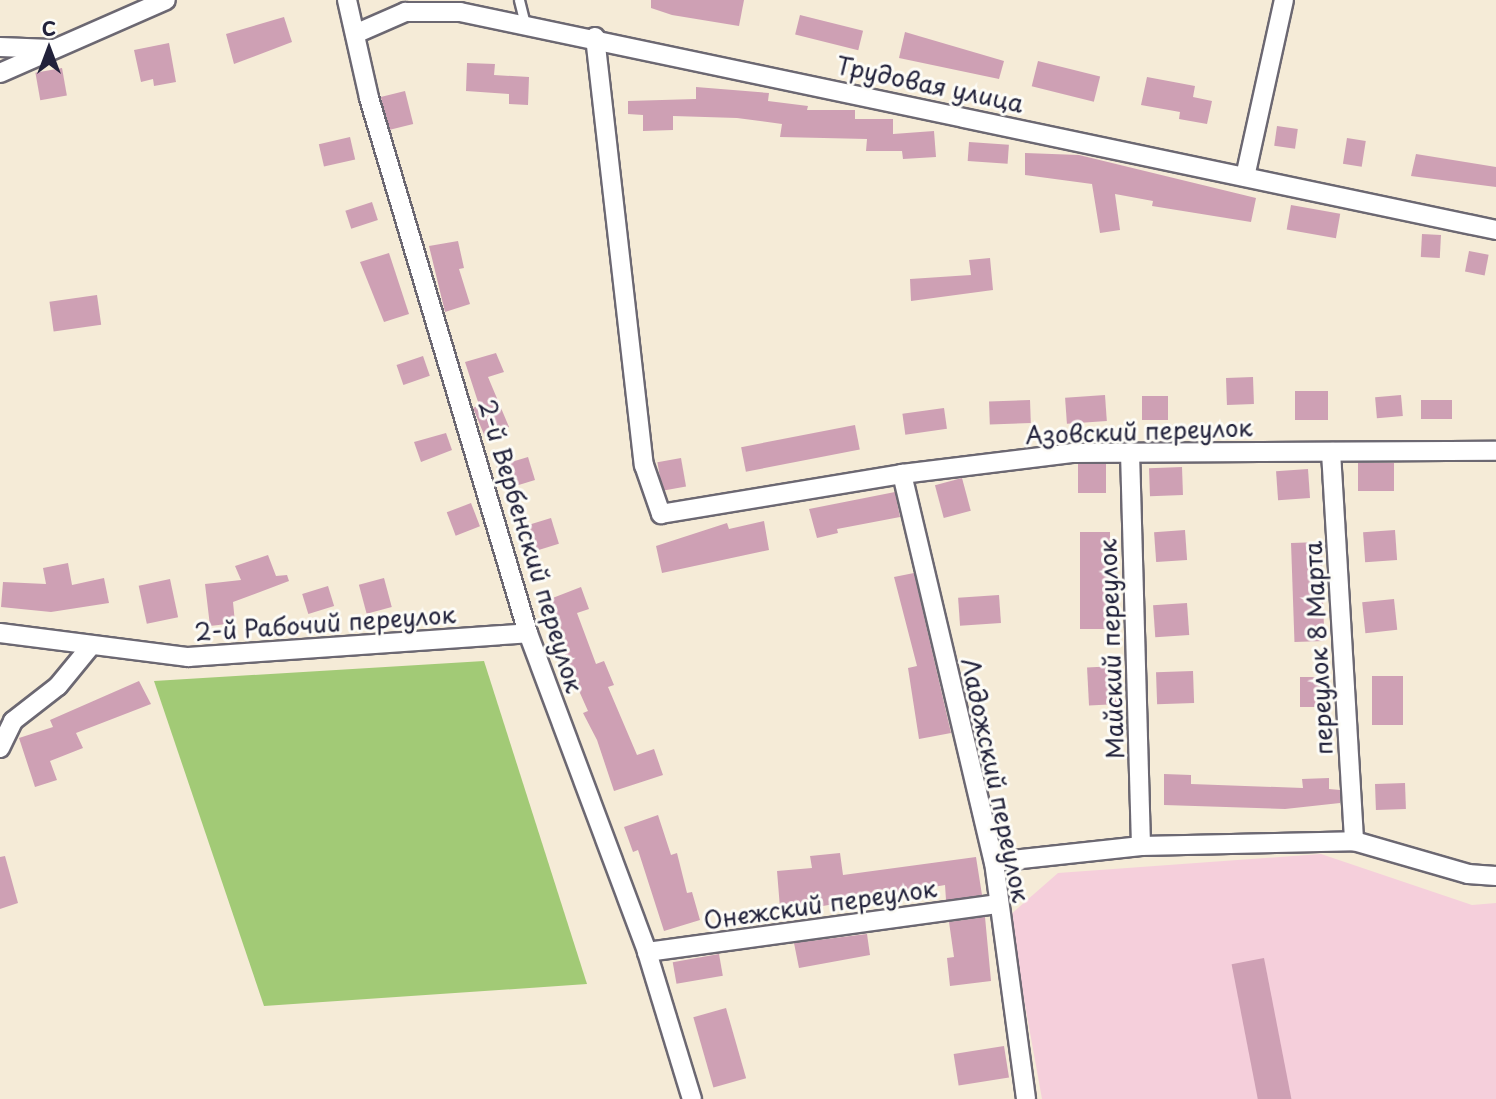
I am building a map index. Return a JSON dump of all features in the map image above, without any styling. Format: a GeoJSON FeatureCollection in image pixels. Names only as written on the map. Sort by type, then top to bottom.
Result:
{"type":"FeatureCollection","features":[{"type":"Feature","properties":{"kind":"street"},"geometry":{"type":"LineString","coordinates":[[0,74],[166,0]]}},
{"type":"Feature","properties":{"kind":"street","name":"2-й Вербенский переулок"},"geometry":{"type":"LineString","coordinates":[[347,0],[369,98],[528,633],[647,952],[692,1099]]}},
{"type":"Feature","properties":{"kind":"street"},"geometry":{"type":"LineString","coordinates":[[1245,177],[1284,0]]}},
{"type":"Feature","properties":{"kind":"street","name":"Трудовая улица"},"geometry":{"type":"LineString","coordinates":[[355,34],[428,4],[595,37],[1496,230]]}},
{"type":"Feature","properties":{"kind":"street","name":"Азовский переулок"},"geometry":{"type":"LineString","coordinates":[[595,37],[643,465],[661,514],[902,474],[1072,453],[1496,451]]}},
{"type":"Feature","properties":{"kind":"street"},"geometry":{"type":"LineString","coordinates":[[0,47],[59,49]]}},
{"type":"Feature","properties":{"kind":"street","name":"Майский переулок"},"geometry":{"type":"LineString","coordinates":[[1130,452],[1141,846]]}},
{"type":"Feature","properties":{"kind":"street","name":"переулок 8 Марта"},"geometry":{"type":"LineString","coordinates":[[1331,452],[1354,841]]}},
{"type":"Feature","properties":{"kind":"street","name":"Ладожский переулок"},"geometry":{"type":"LineString","coordinates":[[902,474],[994,862],[1026,1099]]}},
{"type":"Feature","properties":{"kind":"street","name":"2-й Рабочий переулок"},"geometry":{"type":"LineString","coordinates":[[0,633],[90,647],[188,657],[234,657],[528,633]]}},
{"type":"Feature","properties":{"kind":"street"},"geometry":{"type":"LineString","coordinates":[[0,748],[13,721],[58,687],[90,647]]}},
{"type":"Feature","properties":{"kind":"street"},"geometry":{"type":"LineString","coordinates":[[994,862],[1141,846],[1354,841],[1468,874],[1496,876]]}},
{"type":"Feature","properties":{"kind":"street","name":"Онежский переулок"},"geometry":{"type":"LineString","coordinates":[[647,952],[999,904]]}},
{"type":"Feature","properties":{"kind":"lane"},"geometry":{"type":"LineString","coordinates":[[519,0],[526,24]]}},
{"type":"Feature","properties":{"kind":"shaded area"},"geometry":{"type":"Polygon","coordinates":[[[1321,854],[1472,905],[1496,903],[1496,1099],[1042,1099],[1009,916],[1058,873],[1321,854]]]}},
{"type":"Feature","properties":{"kind":"green space"},"geometry":{"type":"Polygon","coordinates":[[[484,661],[587,984],[264,1006],[154,681],[484,661]]]}},
{"type":"Feature","properties":{"kind":"building"},"geometry":{"type":"Polygon","coordinates":[[[651,0],[744,0],[739,26],[672,15],[651,8],[651,0]]]}},
{"type":"Feature","properties":{"kind":"building"},"geometry":{"type":"Polygon","coordinates":[[[800,15],[863,31],[858,50],[795,34],[800,15]]]}},
{"type":"Feature","properties":{"kind":"building"},"geometry":{"type":"Polygon","coordinates":[[[284,17],[292,42],[234,64],[226,34],[284,17]]]}},
{"type":"Feature","properties":{"kind":"building"},"geometry":{"type":"Polygon","coordinates":[[[905,32],[1004,61],[999,79],[899,58],[905,32]]]}},
{"type":"Feature","properties":{"kind":"building"},"geometry":{"type":"Polygon","coordinates":[[[169,43],[176,82],[154,86],[153,79],[141,82],[134,50],[169,43]]]}},
{"type":"Feature","properties":{"kind":"building"},"geometry":{"type":"Polygon","coordinates":[[[1038,61],[1100,76],[1094,102],[1032,86],[1038,61]]]}},
{"type":"Feature","properties":{"kind":"building"},"geometry":{"type":"Polygon","coordinates":[[[467,63],[495,64],[494,75],[529,77],[528,105],[509,104],[509,94],[466,91],[467,63]]]}},
{"type":"Feature","properties":{"kind":"building"},"geometry":{"type":"Polygon","coordinates":[[[62,68],[67,96],[40,100],[35,73],[62,68]]]}},
{"type":"Feature","properties":{"kind":"building"},"geometry":{"type":"Polygon","coordinates":[[[1147,77],[1195,86],[1193,97],[1212,101],[1207,124],[1179,119],[1180,112],[1141,105],[1147,77]]]}},
{"type":"Feature","properties":{"kind":"building"},"geometry":{"type":"Polygon","coordinates":[[[696,87],[769,93],[768,101],[808,106],[807,110],[855,110],[855,119],[893,119],[893,134],[934,131],[936,157],[903,159],[902,151],[866,151],[867,139],[780,137],[782,124],[737,118],[673,116],[673,130],[643,131],[643,115],[628,114],[628,101],[696,99],[696,87]]]}},
{"type":"Feature","properties":{"kind":"building"},"geometry":{"type":"Polygon","coordinates":[[[405,91],[413,124],[389,130],[381,97],[405,91]]]}},
{"type":"Feature","properties":{"kind":"building"},"geometry":{"type":"Polygon","coordinates":[[[1277,126],[1298,129],[1295,149],[1274,146],[1277,126]]]}},
{"type":"Feature","properties":{"kind":"building"},"geometry":{"type":"Polygon","coordinates":[[[350,137],[355,159],[324,167],[319,144],[350,137]]]}},
{"type":"Feature","properties":{"kind":"building"},"geometry":{"type":"Polygon","coordinates":[[[1347,138],[1366,141],[1362,167],[1343,164],[1347,138]]]}},
{"type":"Feature","properties":{"kind":"building"},"geometry":{"type":"Polygon","coordinates":[[[969,142],[1009,145],[1008,164],[968,161],[969,142]]]}},
{"type":"Feature","properties":{"kind":"building"},"geometry":{"type":"Polygon","coordinates":[[[1025,153],[1079,155],[1256,198],[1251,222],[1152,206],[1153,201],[1115,194],[1120,230],[1100,233],[1092,184],[1025,175],[1025,153]]]}},
{"type":"Feature","properties":{"kind":"building"},"geometry":{"type":"Polygon","coordinates":[[[1416,154],[1496,167],[1496,187],[1411,176],[1416,154]]]}},
{"type":"Feature","properties":{"kind":"building"},"geometry":{"type":"Polygon","coordinates":[[[372,202],[378,220],[351,229],[345,211],[372,202]]]}},
{"type":"Feature","properties":{"kind":"building"},"geometry":{"type":"Polygon","coordinates":[[[1291,205],[1340,214],[1336,238],[1287,230],[1291,205]]]}},
{"type":"Feature","properties":{"kind":"building"},"geometry":{"type":"Polygon","coordinates":[[[1422,234],[1441,235],[1440,258],[1421,257],[1422,234]]]}},
{"type":"Feature","properties":{"kind":"building"},"geometry":{"type":"Polygon","coordinates":[[[458,241],[464,268],[459,269],[470,304],[445,312],[429,246],[458,241]]]}},
{"type":"Feature","properties":{"kind":"building"},"geometry":{"type":"Polygon","coordinates":[[[1469,251],[1489,255],[1485,275],[1465,272],[1469,251]]]}},
{"type":"Feature","properties":{"kind":"building"},"geometry":{"type":"Polygon","coordinates":[[[389,253],[409,314],[384,322],[360,262],[389,253]]]}},
{"type":"Feature","properties":{"kind":"building"},"geometry":{"type":"Polygon","coordinates":[[[990,258],[993,290],[911,301],[910,279],[971,275],[969,260],[990,258]]]}},
{"type":"Feature","properties":{"kind":"building"},"geometry":{"type":"Polygon","coordinates":[[[97,295],[101,325],[54,331],[49,302],[97,295]]]}},
{"type":"Feature","properties":{"kind":"building"},"geometry":{"type":"Polygon","coordinates":[[[496,353],[504,372],[488,377],[509,427],[485,437],[473,408],[479,405],[465,362],[496,353]]]}},
{"type":"Feature","properties":{"kind":"building"},"geometry":{"type":"Polygon","coordinates":[[[423,356],[430,376],[403,385],[397,365],[423,356]]]}},
{"type":"Feature","properties":{"kind":"building"},"geometry":{"type":"Polygon","coordinates":[[[1253,377],[1254,404],[1227,405],[1226,378],[1253,377]]]}},
{"type":"Feature","properties":{"kind":"building"},"geometry":{"type":"Polygon","coordinates":[[[1295,391],[1328,391],[1328,420],[1295,420],[1295,391]]]}},
{"type":"Feature","properties":{"kind":"building"},"geometry":{"type":"Polygon","coordinates":[[[1105,395],[1107,421],[1067,424],[1065,398],[1105,395]]]}},
{"type":"Feature","properties":{"kind":"building"},"geometry":{"type":"Polygon","coordinates":[[[1401,395],[1403,416],[1377,418],[1375,397],[1401,395]]]}},
{"type":"Feature","properties":{"kind":"building"},"geometry":{"type":"Polygon","coordinates":[[[1142,396],[1168,396],[1168,420],[1142,420],[1142,396]]]}},
{"type":"Feature","properties":{"kind":"building"},"geometry":{"type":"Polygon","coordinates":[[[1030,400],[1031,423],[990,424],[989,401],[1030,400]]]}},
{"type":"Feature","properties":{"kind":"building"},"geometry":{"type":"Polygon","coordinates":[[[1421,400],[1452,400],[1452,419],[1421,419],[1421,400]]]}},
{"type":"Feature","properties":{"kind":"building"},"geometry":{"type":"Polygon","coordinates":[[[944,408],[947,429],[905,435],[902,414],[944,408]]]}},
{"type":"Feature","properties":{"kind":"building"},"geometry":{"type":"Polygon","coordinates":[[[855,425],[860,450],[746,472],[741,447],[855,425]]]}},
{"type":"Feature","properties":{"kind":"building"},"geometry":{"type":"Polygon","coordinates":[[[446,433],[452,450],[421,462],[414,442],[446,433]]]}},
{"type":"Feature","properties":{"kind":"building"},"geometry":{"type":"Polygon","coordinates":[[[528,457],[535,480],[503,490],[496,467],[528,457]]]}},
{"type":"Feature","properties":{"kind":"building"},"geometry":{"type":"Polygon","coordinates":[[[681,458],[686,487],[662,491],[657,462],[681,458]]]}},
{"type":"Feature","properties":{"kind":"building"},"geometry":{"type":"Polygon","coordinates":[[[1358,463],[1394,463],[1394,491],[1358,491],[1358,463]]]}},
{"type":"Feature","properties":{"kind":"building"},"geometry":{"type":"Polygon","coordinates":[[[1078,464],[1106,464],[1106,493],[1078,493],[1078,464]]]}},
{"type":"Feature","properties":{"kind":"building"},"geometry":{"type":"Polygon","coordinates":[[[1182,467],[1183,495],[1150,496],[1149,468],[1182,467]]]}},
{"type":"Feature","properties":{"kind":"building"},"geometry":{"type":"Polygon","coordinates":[[[1308,469],[1310,498],[1278,500],[1276,471],[1308,469]]]}},
{"type":"Feature","properties":{"kind":"building"},"geometry":{"type":"Polygon","coordinates":[[[962,478],[971,511],[944,518],[935,485],[962,478]]]}},
{"type":"Feature","properties":{"kind":"building"},"geometry":{"type":"Polygon","coordinates":[[[895,492],[900,517],[837,529],[838,533],[817,538],[809,509],[895,492]]]}},
{"type":"Feature","properties":{"kind":"building"},"geometry":{"type":"Polygon","coordinates":[[[471,503],[480,526],[456,536],[447,512],[471,503]]]}},
{"type":"Feature","properties":{"kind":"building"},"geometry":{"type":"Polygon","coordinates":[[[551,518],[559,544],[532,552],[524,526],[551,518]]]}},
{"type":"Feature","properties":{"kind":"building"},"geometry":{"type":"Polygon","coordinates":[[[764,521],[769,550],[662,573],[656,546],[727,523],[729,529],[764,521]]]}},
{"type":"Feature","properties":{"kind":"building"},"geometry":{"type":"Polygon","coordinates":[[[1185,530],[1187,560],[1156,562],[1154,532],[1185,530]]]}},
{"type":"Feature","properties":{"kind":"building"},"geometry":{"type":"Polygon","coordinates":[[[1395,530],[1397,560],[1365,562],[1363,532],[1395,530]]]}},
{"type":"Feature","properties":{"kind":"building"},"geometry":{"type":"Polygon","coordinates":[[[1080,532],[1110,532],[1110,629],[1080,629],[1080,532]]]}},
{"type":"Feature","properties":{"kind":"building"},"geometry":{"type":"Polygon","coordinates":[[[1321,542],[1324,641],[1294,642],[1291,543],[1321,542]]]}},
{"type":"Feature","properties":{"kind":"building"},"geometry":{"type":"Polygon","coordinates":[[[268,555],[276,576],[287,575],[289,581],[233,602],[235,623],[210,626],[205,584],[241,580],[235,566],[268,555]]]}},
{"type":"Feature","properties":{"kind":"building"},"geometry":{"type":"Polygon","coordinates":[[[68,563],[72,585],[104,578],[109,603],[51,612],[1,607],[3,582],[46,584],[43,568],[68,563]]]}},
{"type":"Feature","properties":{"kind":"building"},"geometry":{"type":"Polygon","coordinates":[[[914,573],[951,733],[919,739],[908,668],[917,666],[894,577],[914,573]]]}},
{"type":"Feature","properties":{"kind":"building"},"geometry":{"type":"Polygon","coordinates":[[[384,578],[392,607],[367,614],[359,585],[384,578]]]}},
{"type":"Feature","properties":{"kind":"building"},"geometry":{"type":"Polygon","coordinates":[[[170,579],[178,617],[147,624],[139,586],[170,579]]]}},
{"type":"Feature","properties":{"kind":"building"},"geometry":{"type":"Polygon","coordinates":[[[328,586],[334,606],[308,614],[302,594],[328,586]]]}},
{"type":"Feature","properties":{"kind":"building"},"geometry":{"type":"Polygon","coordinates":[[[581,587],[589,609],[577,613],[596,664],[604,661],[614,685],[608,687],[637,755],[654,749],[663,775],[614,791],[597,740],[583,713],[588,711],[555,637],[563,634],[550,599],[581,587]]]}},
{"type":"Feature","properties":{"kind":"building"},"geometry":{"type":"Polygon","coordinates":[[[999,595],[1001,623],[960,626],[958,598],[999,595]]]}},
{"type":"Feature","properties":{"kind":"building"},"geometry":{"type":"Polygon","coordinates":[[[1394,599],[1397,630],[1365,633],[1362,602],[1394,599]]]}},
{"type":"Feature","properties":{"kind":"building"},"geometry":{"type":"Polygon","coordinates":[[[1187,603],[1189,635],[1155,637],[1153,605],[1187,603]]]}},
{"type":"Feature","properties":{"kind":"building"},"geometry":{"type":"Polygon","coordinates":[[[1117,666],[1119,704],[1089,706],[1087,668],[1117,666]]]}},
{"type":"Feature","properties":{"kind":"building"},"geometry":{"type":"Polygon","coordinates":[[[1193,671],[1194,703],[1157,704],[1156,672],[1193,671]]]}},
{"type":"Feature","properties":{"kind":"building"},"geometry":{"type":"Polygon","coordinates":[[[1372,676],[1403,676],[1403,725],[1372,725],[1372,676]]]}},
{"type":"Feature","properties":{"kind":"building"},"geometry":{"type":"Polygon","coordinates":[[[1300,677],[1328,677],[1328,707],[1300,707],[1300,677]]]}},
{"type":"Feature","properties":{"kind":"building"},"geometry":{"type":"Polygon","coordinates":[[[139,681],[151,704],[76,733],[83,748],[50,761],[57,780],[35,787],[19,738],[53,727],[50,720],[139,681]]]}},
{"type":"Feature","properties":{"kind":"building"},"geometry":{"type":"Polygon","coordinates":[[[1164,774],[1191,775],[1191,784],[1303,788],[1302,779],[1329,778],[1329,789],[1340,790],[1340,803],[1285,809],[1164,805],[1164,774]]]}},
{"type":"Feature","properties":{"kind":"building"},"geometry":{"type":"Polygon","coordinates":[[[1405,783],[1406,809],[1376,810],[1375,784],[1405,783]]]}},
{"type":"Feature","properties":{"kind":"building"},"geometry":{"type":"Polygon","coordinates":[[[658,815],[671,855],[677,853],[687,893],[692,892],[700,920],[664,931],[638,850],[633,852],[624,827],[658,815]]]}},
{"type":"Feature","properties":{"kind":"building"},"geometry":{"type":"Polygon","coordinates":[[[840,853],[843,875],[976,857],[982,895],[946,900],[945,885],[817,907],[780,908],[777,871],[812,868],[810,856],[840,853]]]}},
{"type":"Feature","properties":{"kind":"building"},"geometry":{"type":"Polygon","coordinates":[[[5,856],[18,903],[0,909],[0,857],[5,856]]]}},
{"type":"Feature","properties":{"kind":"building"},"geometry":{"type":"Polygon","coordinates":[[[985,917],[991,981],[950,986],[947,958],[954,957],[949,922],[985,917]]]}},
{"type":"Feature","properties":{"kind":"building"},"geometry":{"type":"Polygon","coordinates":[[[867,934],[870,955],[799,968],[794,943],[867,934]]]}},
{"type":"Feature","properties":{"kind":"building"},"geometry":{"type":"Polygon","coordinates":[[[719,954],[723,976],[677,984],[673,962],[719,954]]]}},
{"type":"Feature","properties":{"kind":"building"},"geometry":{"type":"Polygon","coordinates":[[[1264,958],[1291,1099],[1258,1099],[1232,964],[1264,958]]]}},
{"type":"Feature","properties":{"kind":"building"},"geometry":{"type":"Polygon","coordinates":[[[726,1008],[746,1078],[713,1088],[693,1017],[726,1008]]]}},
{"type":"Feature","properties":{"kind":"building"},"geometry":{"type":"Polygon","coordinates":[[[1004,1046],[1009,1078],[959,1086],[954,1054],[1004,1046]]]}}]}
